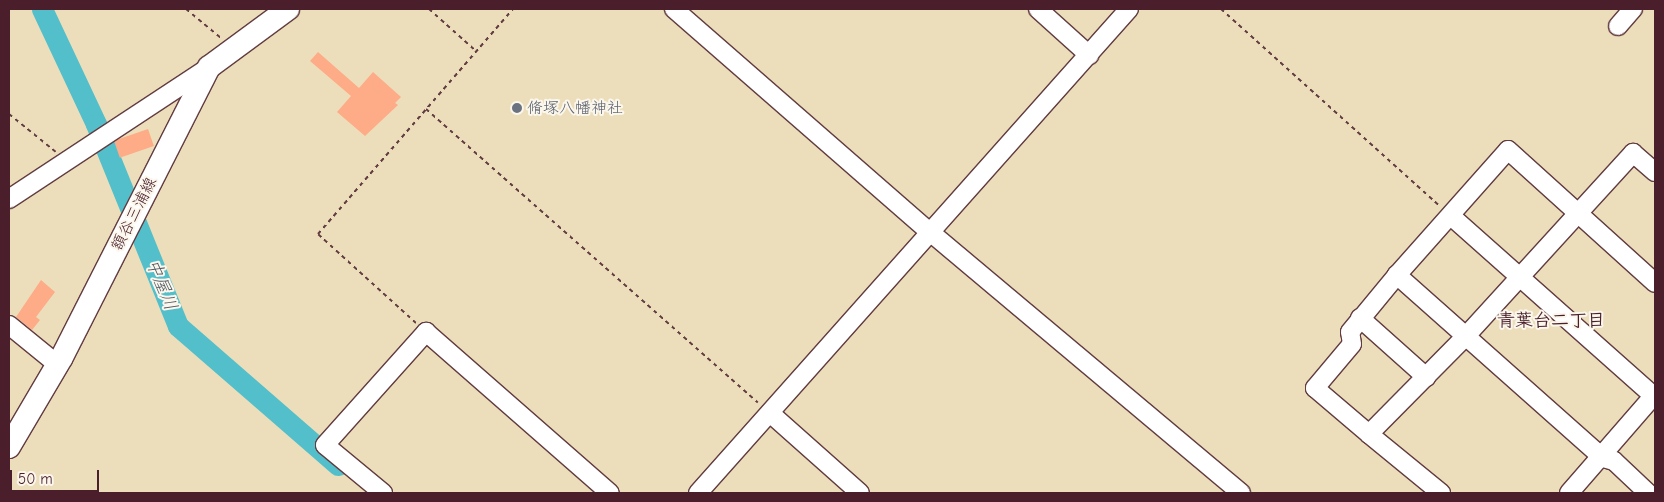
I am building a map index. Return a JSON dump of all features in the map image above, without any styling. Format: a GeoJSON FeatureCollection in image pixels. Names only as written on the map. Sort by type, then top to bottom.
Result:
{"type":"FeatureCollection","features":[{"type":"Feature","properties":{"kind":"main road","name":"額谷三浦線"},"geometry":{"type":"LineString","coordinates":[[9,447],[58,365],[209,67],[288,9]]}},
{"type":"Feature","properties":{"kind":"street"},"geometry":{"type":"LineString","coordinates":[[674,9],[930,232],[1241,493]]}},
{"type":"Feature","properties":{"kind":"street"},"geometry":{"type":"LineString","coordinates":[[1038,9],[1088,54]]}},
{"type":"Feature","properties":{"kind":"street"},"geometry":{"type":"LineString","coordinates":[[698,493],[1130,9]]}},
{"type":"Feature","properties":{"kind":"street"},"geometry":{"type":"LineString","coordinates":[[1618,26],[1633,9]]}},
{"type":"Feature","properties":{"kind":"street"},"geometry":{"type":"LineString","coordinates":[[9,199],[66,159],[209,67]]}},
{"type":"Feature","properties":{"kind":"street"},"geometry":{"type":"LineString","coordinates":[[1441,493],[1315,388],[1352,344],[1350,332],[1360,318],[1508,150],[1655,283]]}},
{"type":"Feature","properties":{"kind":"street"},"geometry":{"type":"LineString","coordinates":[[1369,434],[1466,336],[1633,153],[1655,172]]}},
{"type":"Feature","properties":{"kind":"street"},"geometry":{"type":"LineString","coordinates":[[1451,216],[1655,395],[1603,458],[1569,493]]}},
{"type":"Feature","properties":{"kind":"street"},"geometry":{"type":"LineString","coordinates":[[1397,275],[1603,458],[1614,461],[1648,493]]}},
{"type":"Feature","properties":{"kind":"street"},"geometry":{"type":"LineString","coordinates":[[1360,318],[1426,377]]}},
{"type":"Feature","properties":{"kind":"street"},"geometry":{"type":"LineString","coordinates":[[9,325],[58,365]]}},
{"type":"Feature","properties":{"kind":"street"},"geometry":{"type":"LineString","coordinates":[[383,493],[325,445],[426,332],[610,493]]}},
{"type":"Feature","properties":{"kind":"street"},"geometry":{"type":"LineString","coordinates":[[770,413],[860,493]]}},
{"type":"Feature","properties":{"kind":"path"},"geometry":{"type":"LineString","coordinates":[[186,9],[233,48]]}},
{"type":"Feature","properties":{"kind":"path"},"geometry":{"type":"LineString","coordinates":[[429,9],[476,51]]}},
{"type":"Feature","properties":{"kind":"path"},"geometry":{"type":"LineString","coordinates":[[426,332],[318,234],[513,9]]}},
{"type":"Feature","properties":{"kind":"path"},"geometry":{"type":"LineString","coordinates":[[1221,9],[1451,216]]}},
{"type":"Feature","properties":{"kind":"path"},"geometry":{"type":"LineString","coordinates":[[426,109],[770,413]]}},
{"type":"Feature","properties":{"kind":"path"},"geometry":{"type":"LineString","coordinates":[[9,114],[66,159]]}},
{"type":"Feature","properties":{"kind":"building"},"geometry":{"type":"Polygon","coordinates":[[[318,52],[359,88],[373,72],[401,97],[395,103],[398,105],[365,136],[337,112],[351,96],[310,61],[318,52]]]}},
{"type":"Feature","properties":{"kind":"building"},"geometry":{"type":"Polygon","coordinates":[[[148,129],[154,146],[120,158],[114,141],[148,129]]]}},
{"type":"Feature","properties":{"kind":"building"},"geometry":{"type":"Polygon","coordinates":[[[41,280],[55,292],[36,317],[40,320],[32,330],[16,317],[41,280]]]}},
{"type":"Feature","properties":{"kind":"waterway","name":"中屋川"},"geometry":{"type":"LineString","coordinates":[[42,9],[96,124],[178,326],[338,465]]}},
{"type":"Feature","properties":{"kind":"place","name":"脩塚八幡神社"},"geometry":{"type":"Point","coordinates":[517,108]}},
{"type":"Feature","properties":{"kind":"district","name":"青葉台二丁目"},"geometry":{"type":"Point","coordinates":[1551,321]}}]}
